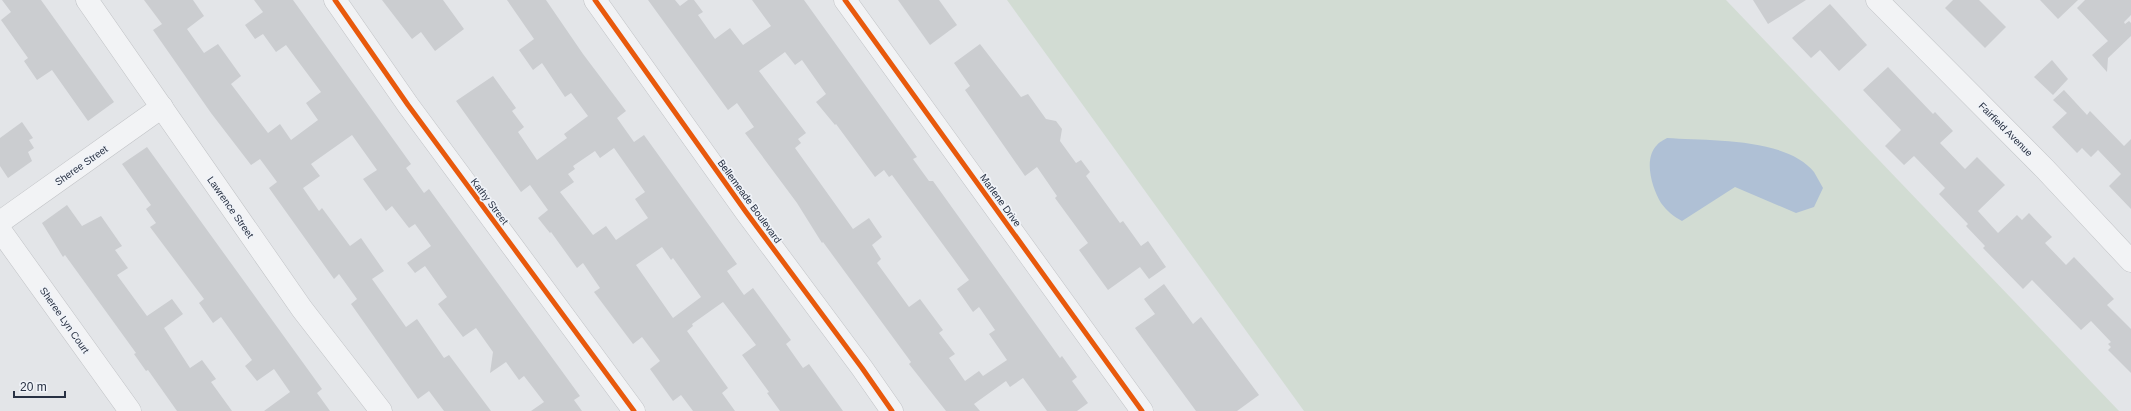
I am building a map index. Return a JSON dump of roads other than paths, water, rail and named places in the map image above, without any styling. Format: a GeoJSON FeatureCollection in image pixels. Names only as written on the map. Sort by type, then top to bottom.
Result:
{"type":"FeatureCollection","features":[{"type":"Feature","properties":{"kind":"street","name":"Lawrence Street"},"geometry":{"type":"LineString","coordinates":[[87,0],[302,309],[381,411]]}},
{"type":"Feature","properties":{"kind":"street","name":"Kathy Street"},"geometry":{"type":"LineString","coordinates":[[335,0],[408,105],[634,411]]}},
{"type":"Feature","properties":{"kind":"street","name":"Bellemeade Boulevard"},"geometry":{"type":"LineString","coordinates":[[595,0],[746,212],[862,368],[892,411]]}},
{"type":"Feature","properties":{"kind":"street","name":"Marlene Drive"},"geometry":{"type":"LineString","coordinates":[[845,0],[1134,408]]}},
{"type":"Feature","properties":{"kind":"street","name":"Fairfield Avenue"},"geometry":{"type":"LineString","coordinates":[[1877,0],[2045,169],[2131,261]]}},
{"type":"Feature","properties":{"kind":"street","name":"Sheree Street"},"geometry":{"type":"LineString","coordinates":[[0,222],[162,107]]}},
{"type":"Feature","properties":{"kind":"street","name":"Sheree Lyn Court"},"geometry":{"type":"LineString","coordinates":[[0,230],[130,411]]}},
{"type":"Feature","properties":{"kind":"water"},"geometry":{"type":"Polygon","coordinates":[[[1667,138],[1745,143],[1785,152],[1801,161],[1814,172],[1823,188],[1814,207],[1796,213],[1735,187],[1682,221],[1670,213],[1661,203],[1650,174],[1650,158],[1653,151],[1660,142],[1667,138]]]}}]}
